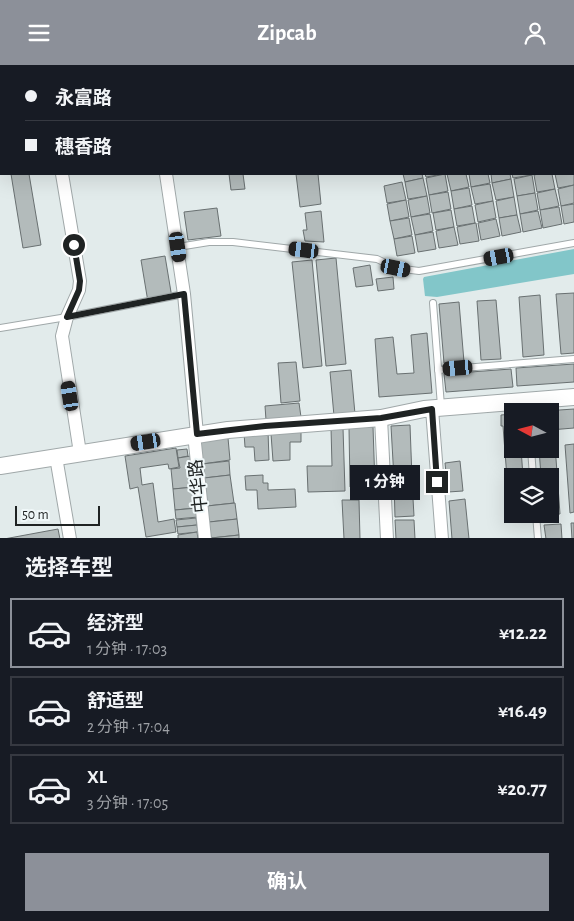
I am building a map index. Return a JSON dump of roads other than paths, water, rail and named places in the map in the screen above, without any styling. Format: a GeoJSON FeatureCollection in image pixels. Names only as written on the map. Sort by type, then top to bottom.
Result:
{"type":"FeatureCollection","features":[{"type":"Feature","properties":{"kind":"street"},"geometry":{"type":"LineString","coordinates":[[62,175],[80,281],[79,290],[67,317],[62,336],[80,453]]}},
{"type":"Feature","properties":{"kind":"street","name":"中华路"},"geometry":{"type":"LineString","coordinates":[[166,175],[184,294],[205,538]]}},
{"type":"Feature","properties":{"kind":"street"},"geometry":{"type":"LineString","coordinates":[[0,466],[195,434],[265,426],[381,418],[436,408],[528,404],[574,397]]}},
{"type":"Feature","properties":{"kind":"street"},"geometry":{"type":"LineString","coordinates":[[436,408],[442,538]]}},
{"type":"Feature","properties":{"kind":"street"},"geometry":{"type":"LineString","coordinates":[[381,418],[387,538]]}},
{"type":"Feature","properties":{"kind":"street"},"geometry":{"type":"LineString","coordinates":[[56,457],[70,538]]}},
{"type":"Feature","properties":{"kind":"lane"},"geometry":{"type":"LineString","coordinates":[[178,247],[210,242],[233,242],[377,259],[396,268],[419,271],[574,243]]}},
{"type":"Feature","properties":{"kind":"lane"},"geometry":{"type":"LineString","coordinates":[[0,328],[184,294]]}},
{"type":"Feature","properties":{"kind":"lane"},"geometry":{"type":"LineString","coordinates":[[433,303],[438,370],[436,408]]}},
{"type":"Feature","properties":{"kind":"lane"},"geometry":{"type":"LineString","coordinates":[[438,370],[574,359]]}},
{"type":"Feature","properties":{"kind":"lane"},"geometry":{"type":"LineString","coordinates":[[537,523],[538,538]]}},
{"type":"Feature","properties":{"kind":"water"},"geometry":{"type":"Polygon","coordinates":[[[574,249],[574,274],[437,297],[425,296],[424,277],[574,249]]]}}]}
